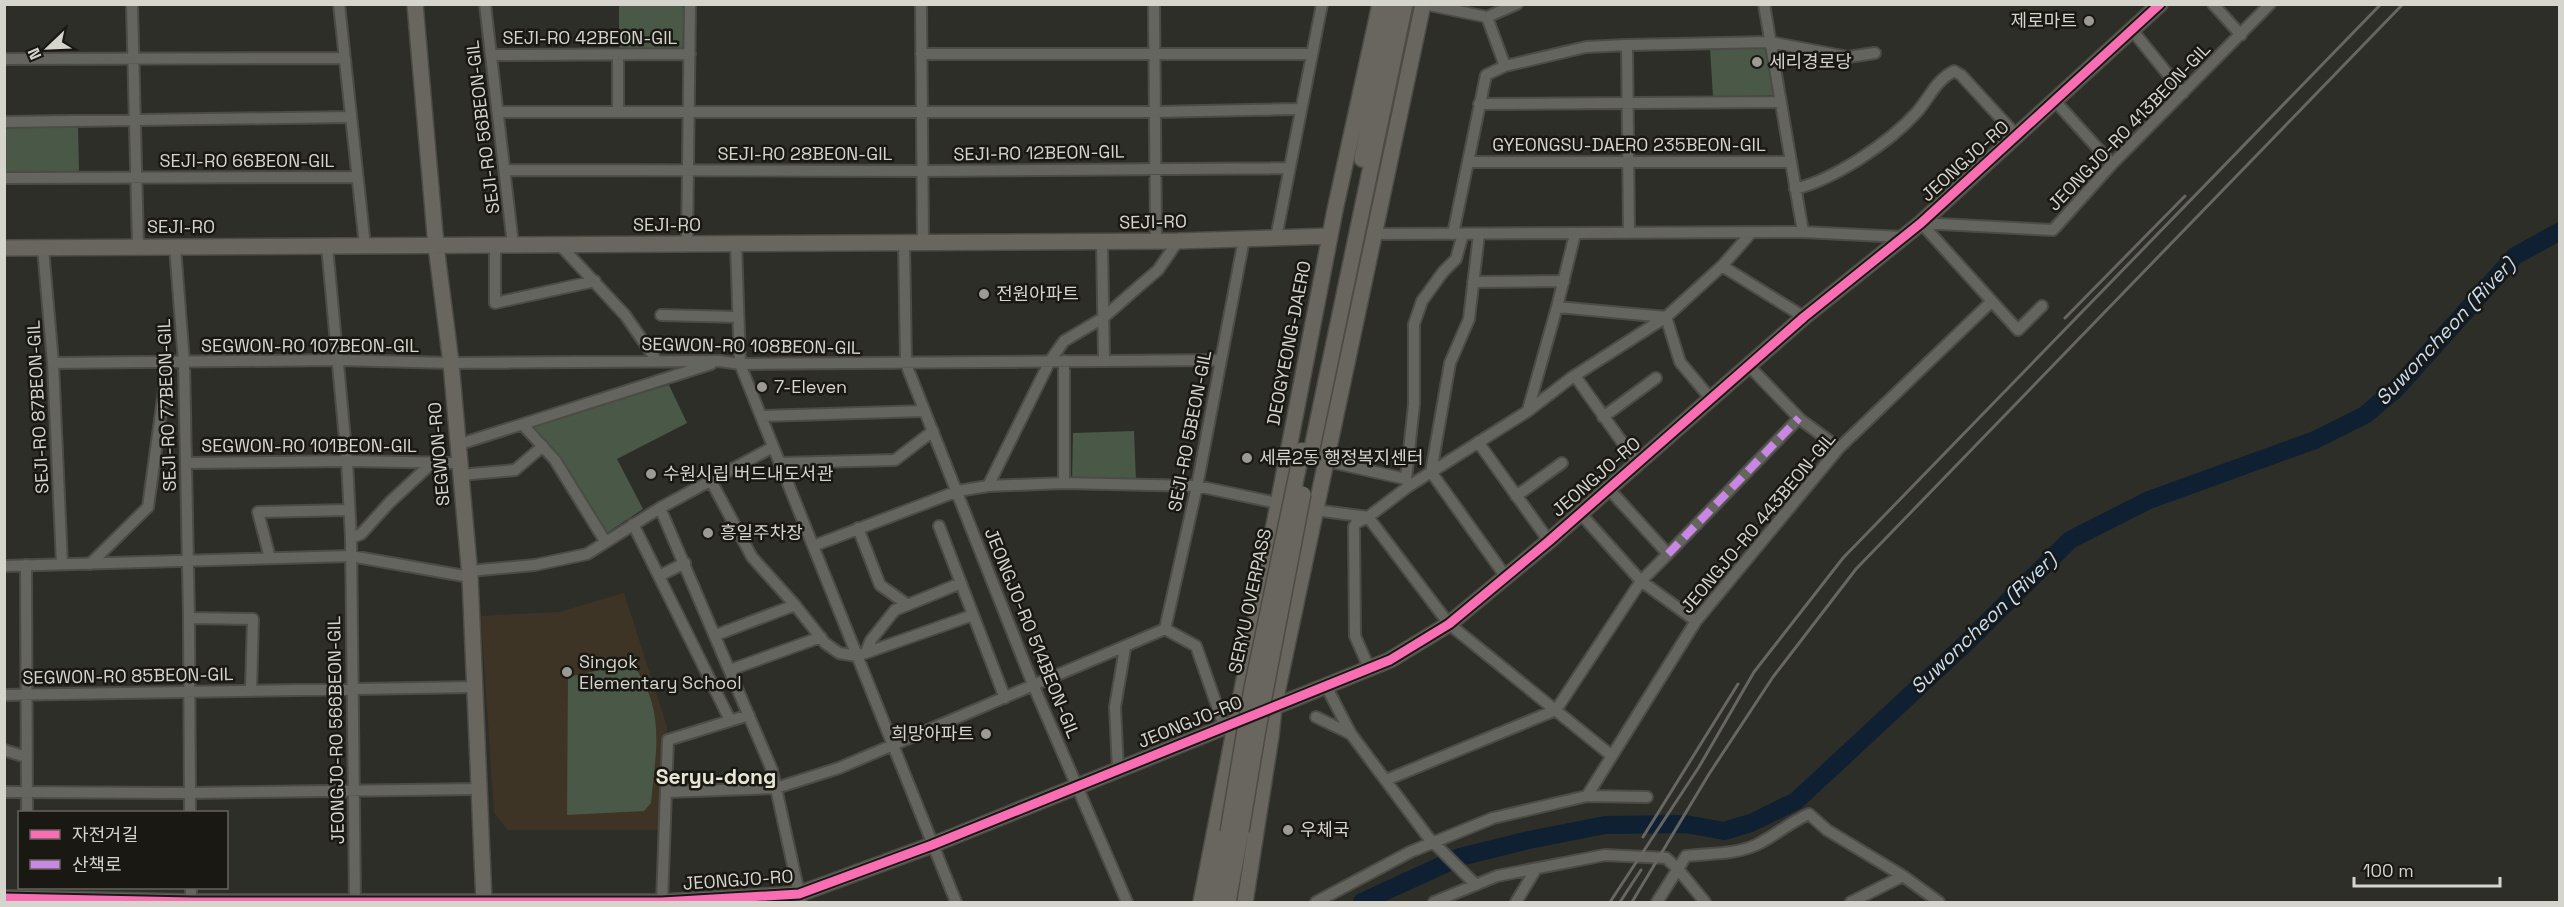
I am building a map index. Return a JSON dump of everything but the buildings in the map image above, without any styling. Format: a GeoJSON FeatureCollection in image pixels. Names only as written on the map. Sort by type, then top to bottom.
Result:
{"type":"FeatureCollection","features":[{"type":"Feature","properties":{"kind":"street"},"geometry":{"type":"LineString","coordinates":[[132,4],[138,247]]}},
{"type":"Feature","properties":{"kind":"street","name":"SEJI-RO 66BEON-GIL"},"geometry":{"type":"LineString","coordinates":[[339,4],[365,246]]}},
{"type":"Feature","properties":{"kind":"street","name":"SEGWON-RO"},"geometry":{"type":"LineString","coordinates":[[415,4],[436,246],[451,363],[469,574],[484,902]]}},
{"type":"Feature","properties":{"kind":"street","name":"SEJI-RO 56BEON-GIL"},"geometry":{"type":"LineString","coordinates":[[485,4],[513,245]]}},
{"type":"Feature","properties":{"kind":"street","name":"SEJI-RO 42BEON-GIL"},"geometry":{"type":"LineString","coordinates":[[687,244],[690,4]]}},
{"type":"Feature","properties":{"kind":"street"},"geometry":{"type":"LineString","coordinates":[[921,4],[923,242]]}},
{"type":"Feature","properties":{"kind":"street"},"geometry":{"type":"LineString","coordinates":[[1154,4],[1156,241]]}},
{"type":"Feature","properties":{"kind":"street"},"geometry":{"type":"LineString","coordinates":[[1276,238],[1322,4]]}},
{"type":"Feature","properties":{"kind":"street","name":"DEOGYEONG-DAERO"},"geometry":{"type":"LineString","coordinates":[[1201,903],[1230,723],[1380,4]]}},
{"type":"Feature","properties":{"kind":"street"},"geometry":{"type":"LineString","coordinates":[[1391,48],[1393,4]]}},
{"type":"Feature","properties":{"kind":"street"},"geometry":{"type":"LineString","coordinates":[[1342,185],[1372,135],[1391,48],[1405,4]]}},
{"type":"Feature","properties":{"kind":"street"},"geometry":{"type":"LineString","coordinates":[[1245,903],[1274,707],[1424,4],[1487,17]]}},
{"type":"Feature","properties":{"kind":"street"},"geometry":{"type":"LineString","coordinates":[[1487,17],[1498,8],[1517,4]]}},
{"type":"Feature","properties":{"kind":"street","name":"GYEONGSU-DAERO 235BEON-GIL"},"geometry":{"type":"LineString","coordinates":[[1764,4],[1803,232]]}},
{"type":"Feature","properties":{"kind":"street","name":"JEONGJO-RO"},"geometry":{"type":"LineString","coordinates":[[4,898],[28,896],[191,902],[662,902],[800,898],[1390,660],[1449,624],[1549,541],[1804,317],[1921,223],[2160,4]]}},
{"type":"Feature","properties":{"kind":"street"},"geometry":{"type":"LineString","coordinates":[[2213,4],[2241,34]]}},
{"type":"Feature","properties":{"kind":"street","name":"JEONGJO-RO 413BEON-GIL"},"geometry":{"type":"LineString","coordinates":[[1921,223],[2053,230],[2112,164],[2270,4]]}},
{"type":"Feature","properties":{"kind":"street"},"geometry":{"type":"LineString","coordinates":[[1487,17],[1505,66]]}},
{"type":"Feature","properties":{"kind":"street"},"geometry":{"type":"LineString","coordinates":[[2132,30],[2183,93]]}},
{"type":"Feature","properties":{"kind":"street"},"geometry":{"type":"LineString","coordinates":[[1407,483],[1414,404],[1414,324],[1422,301],[1443,272],[1456,259],[1468,162],[1486,75],[1505,66],[1586,47],[1770,42],[1848,57],[1875,53]]}},
{"type":"Feature","properties":{"kind":"street"},"geometry":{"type":"LineString","coordinates":[[1627,45],[1629,233]]}},
{"type":"Feature","properties":{"kind":"street","name":"SEJI-RO 42BEON-GIL"},"geometry":{"type":"LineString","coordinates":[[491,55],[690,54]]}},
{"type":"Feature","properties":{"kind":"street"},"geometry":{"type":"LineString","coordinates":[[921,54],[1312,54]]}},
{"type":"Feature","properties":{"kind":"street"},"geometry":{"type":"LineString","coordinates":[[618,55],[618,112]]}},
{"type":"Feature","properties":{"kind":"street"},"geometry":{"type":"LineString","coordinates":[[4,59],[344,58]]}},
{"type":"Feature","properties":{"kind":"street"},"geometry":{"type":"LineString","coordinates":[[1795,189],[1817,184],[1875,148],[1916,113],[1942,77],[1954,71],[1961,75],[2017,136]]}},
{"type":"Feature","properties":{"kind":"street"},"geometry":{"type":"LineString","coordinates":[[2055,101],[2112,164]]}},
{"type":"Feature","properties":{"kind":"street"},"geometry":{"type":"LineString","coordinates":[[1479,104],[1780,102]]}},
{"type":"Feature","properties":{"kind":"street"},"geometry":{"type":"LineString","coordinates":[[498,112],[1155,112],[1300,109]]}},
{"type":"Feature","properties":{"kind":"street"},"geometry":{"type":"LineString","coordinates":[[4,122],[136,118],[351,117]]}},
{"type":"Feature","properties":{"kind":"street"},"geometry":{"type":"LineString","coordinates":[[1372,135],[1383,194]]}},
{"type":"Feature","properties":{"kind":"street","name":"SERYU OVERPASS"},"geometry":{"type":"LineString","coordinates":[[1234,831],[1259,719],[1306,451],[1372,135]]}},
{"type":"Feature","properties":{"kind":"street","name":"GYEONGSU-DAERO 235BEON-GIL"},"geometry":{"type":"LineString","coordinates":[[1468,162],[1791,162]]}},
{"type":"Feature","properties":{"kind":"street","name":"SEJI-RO 12BEON-GIL"},"geometry":{"type":"LineString","coordinates":[[922,171],[1288,168]]}},
{"type":"Feature","properties":{"kind":"street"},"geometry":{"type":"LineString","coordinates":[[505,170],[688,169]]}},
{"type":"Feature","properties":{"kind":"street","name":"SEJI-RO 28BEON-GIL"},"geometry":{"type":"LineString","coordinates":[[688,169],[922,171]]}},
{"type":"Feature","properties":{"kind":"street","name":"SEJI-RO 66BEON-GIL"},"geometry":{"type":"LineString","coordinates":[[4,178],[357,177]]}},
{"type":"Feature","properties":{"kind":"street"},"geometry":{"type":"LineString","coordinates":[[1921,223],[2018,330],[2042,306]]}},
{"type":"Feature","properties":{"kind":"street"},"geometry":{"type":"LineString","coordinates":[[1375,234],[1803,232],[1903,237]]}},
{"type":"Feature","properties":{"kind":"street"},"geometry":{"type":"LineString","coordinates":[[1369,668],[1354,636],[1356,523],[1368,517],[1407,483],[1431,472],[1528,411],[1575,376],[1666,317],[1722,266],[1751,233]]}},
{"type":"Feature","properties":{"kind":"street"},"geometry":{"type":"LineString","coordinates":[[1479,234],[1469,319],[1450,363],[1431,472],[1506,577]]}},
{"type":"Feature","properties":{"kind":"street"},"geometry":{"type":"LineString","coordinates":[[1528,411],[1575,234]]}},
{"type":"Feature","properties":{"kind":"street","name":"SEJI-RO"},"geometry":{"type":"LineString","coordinates":[[4,248],[1102,242],[1330,236]]}},
{"type":"Feature","properties":{"kind":"street","name":"SEJI-RO 5BEON-GIL"},"geometry":{"type":"LineString","coordinates":[[1165,629],[1197,486],[1244,239]]}},
{"type":"Feature","properties":{"kind":"street"},"geometry":{"type":"LineString","coordinates":[[988,486],[1050,360],[1064,341],[1103,318],[1158,270],[1178,241]]}},
{"type":"Feature","properties":{"kind":"street"},"geometry":{"type":"LineString","coordinates":[[1102,242],[1104,360]]}},
{"type":"Feature","properties":{"kind":"street"},"geometry":{"type":"LineString","coordinates":[[904,243],[906,364]]}},
{"type":"Feature","properties":{"kind":"street"},"geometry":{"type":"LineString","coordinates":[[736,244],[740,364],[813,546],[862,654],[892,744],[956,903]]}},
{"type":"Feature","properties":{"kind":"street"},"geometry":{"type":"LineString","coordinates":[[495,245],[495,303],[595,281]]}},
{"type":"Feature","properties":{"kind":"street"},"geometry":{"type":"LineString","coordinates":[[560,245],[625,315],[657,361]]}},
{"type":"Feature","properties":{"kind":"street","name":"JEONGJO-RO 566BEON-GIL"},"geometry":{"type":"LineString","coordinates":[[327,246],[339,360],[351,538],[355,902]]}},
{"type":"Feature","properties":{"kind":"street","name":"SEJI-RO 77BEON-GIL"},"geometry":{"type":"LineString","coordinates":[[174,247],[184,362],[190,811]]}},
{"type":"Feature","properties":{"kind":"street","name":"SEJI-RO 87BEON-GIL"},"geometry":{"type":"LineString","coordinates":[[43,248],[53,363],[62,564]]}},
{"type":"Feature","properties":{"kind":"street"},"geometry":{"type":"LineString","coordinates":[[1722,266],[1804,317]]}},
{"type":"Feature","properties":{"kind":"street"},"geometry":{"type":"LineString","coordinates":[[1473,282],[1563,281]]}},
{"type":"Feature","properties":{"kind":"street","name":"JEONGJO-RO 443BEON-GIL"},"geometry":{"type":"LineString","coordinates":[[1587,796],[1696,621],[1839,448],[1991,302]]}},
{"type":"Feature","properties":{"kind":"street"},"geometry":{"type":"LineString","coordinates":[[1557,307],[1666,317]]}},
{"type":"Feature","properties":{"kind":"street"},"geometry":{"type":"LineString","coordinates":[[660,315],[737,318]]}},
{"type":"Feature","properties":{"kind":"street"},"geometry":{"type":"LineString","coordinates":[[1666,317],[1680,362],[1711,399]]}},
{"type":"Feature","properties":{"kind":"street","name":"SEGWON-RO 107BEON-GIL"},"geometry":{"type":"LineString","coordinates":[[53,363],[339,360],[451,363]]}},
{"type":"Feature","properties":{"kind":"street","name":"SEGWON-RO 108BEON-GIL"},"geometry":{"type":"LineString","coordinates":[[451,363],[719,361],[740,364],[906,364],[1050,360],[1221,360]]}},
{"type":"Feature","properties":{"kind":"street"},"geometry":{"type":"LineString","coordinates":[[457,445],[719,361]]}},
{"type":"Feature","properties":{"kind":"street"},"geometry":{"type":"LineString","coordinates":[[1064,361],[1064,483]]}},
{"type":"Feature","properties":{"kind":"street"},"geometry":{"type":"LineString","coordinates":[[90,564],[148,507],[168,362]]}},
{"type":"Feature","properties":{"kind":"street","name":"JEONGJO-RO 514BEON-GIL"},"geometry":{"type":"LineString","coordinates":[[906,364],[1034,687],[1127,903]]}},
{"type":"Feature","properties":{"kind":"street"},"geometry":{"type":"LineString","coordinates":[[1749,366],[1800,419],[1839,448]]}},
{"type":"Feature","properties":{"kind":"street"},"geometry":{"type":"LineString","coordinates":[[1575,376],[1637,463]]}},
{"type":"Feature","properties":{"kind":"street"},"geometry":{"type":"LineString","coordinates":[[1603,417],[1656,378]]}},
{"type":"Feature","properties":{"kind":"street"},"geometry":{"type":"LineString","coordinates":[[761,416],[924,411]]}},
{"type":"Feature","properties":{"kind":"street"},"geometry":{"type":"LineString","coordinates":[[1386,780],[1556,710],[1641,581],[1800,419]]}},
{"type":"Feature","properties":{"kind":"street"},"geometry":{"type":"LineString","coordinates":[[523,425],[555,460],[605,541]]}},
{"type":"Feature","properties":{"kind":"street"},"geometry":{"type":"LineString","coordinates":[[780,463],[895,460],[933,431]]}},
{"type":"Feature","properties":{"kind":"street"},"geometry":{"type":"LineString","coordinates":[[1478,442],[1549,541]]}},
{"type":"Feature","properties":{"kind":"street","name":"SEGWON-RO 101BEON-GIL"},"geometry":{"type":"LineString","coordinates":[[186,463],[433,462],[459,469],[514,470],[543,446]]}},
{"type":"Feature","properties":{"kind":"street"},"geometry":{"type":"LineString","coordinates":[[4,566],[351,556],[469,574],[535,565],[587,554],[660,508],[773,447]]}},
{"type":"Feature","properties":{"kind":"street"},"geometry":{"type":"LineString","coordinates":[[1326,461],[1407,483]]}},
{"type":"Feature","properties":{"kind":"street","name":"SEGWON-RO 101BEON-GIL"},"geometry":{"type":"LineString","coordinates":[[351,538],[361,534],[390,502],[433,462]]}},
{"type":"Feature","properties":{"kind":"street"},"geometry":{"type":"LineString","coordinates":[[1516,496],[1562,463]]}},
{"type":"Feature","properties":{"kind":"street"},"geometry":{"type":"LineString","coordinates":[[711,482],[752,557],[825,643],[839,654],[862,654],[973,615]]}},
{"type":"Feature","properties":{"kind":"street"},"geometry":{"type":"LineString","coordinates":[[813,546],[958,491],[988,486],[1064,483],[1197,486],[1277,503]]}},
{"type":"Feature","properties":{"kind":"street","name":"JEONGJO-RO"},"geometry":{"type":"LineString","coordinates":[[1608,488],[1668,554]]}},
{"type":"Feature","properties":{"kind":"street"},"geometry":{"type":"LineString","coordinates":[[660,508],[772,770],[800,898]]}},
{"type":"Feature","properties":{"kind":"street"},"geometry":{"type":"LineString","coordinates":[[270,558],[258,512],[349,510]]}},
{"type":"Feature","properties":{"kind":"street"},"geometry":{"type":"LineString","coordinates":[[1315,510],[1368,517],[1449,624],[1612,756]]}},
{"type":"Feature","properties":{"kind":"street"},"geometry":{"type":"LineString","coordinates":[[1580,513],[1641,581],[1696,621]]}},
{"type":"Feature","properties":{"kind":"street"},"geometry":{"type":"LineString","coordinates":[[633,524],[730,720]]}},
{"type":"Feature","properties":{"kind":"street"},"geometry":{"type":"LineString","coordinates":[[939,526],[1005,698]]}},
{"type":"Feature","properties":{"kind":"street"},"geometry":{"type":"LineString","coordinates":[[858,528],[880,585],[908,605]]}},
{"type":"Feature","properties":{"kind":"street"},"geometry":{"type":"LineString","coordinates":[[659,576],[685,563]]}},
{"type":"Feature","properties":{"kind":"street"},"geometry":{"type":"LineString","coordinates":[[26,565],[27,811]]}},
{"type":"Feature","properties":{"kind":"street"},"geometry":{"type":"LineString","coordinates":[[862,654],[895,610],[961,583]]}},
{"type":"Feature","properties":{"kind":"street"},"geometry":{"type":"LineString","coordinates":[[716,635],[795,605]]}},
{"type":"Feature","properties":{"kind":"street","name":"SEGWON-RO 85BEON-GIL"},"geometry":{"type":"LineString","coordinates":[[189,618],[253,619],[251,690]]}},
{"type":"Feature","properties":{"kind":"street"},"geometry":{"type":"LineString","coordinates":[[666,792],[776,788],[839,768],[892,744],[1034,687],[1165,629]]}},
{"type":"Feature","properties":{"kind":"street","name":"JEONGJO-RO"},"geometry":{"type":"LineString","coordinates":[[1165,629],[1196,646],[1230,723]]}},
{"type":"Feature","properties":{"kind":"street"},"geometry":{"type":"LineString","coordinates":[[730,670],[821,637]]}},
{"type":"Feature","properties":{"kind":"street","name":"JEONGJO-RO"},"geometry":{"type":"LineString","coordinates":[[1118,769],[1115,708],[1125,648]]}},
{"type":"Feature","properties":{"kind":"street"},"geometry":{"type":"LineString","coordinates":[[1326,686],[1351,734],[1428,837],[1473,881]]}},
{"type":"Feature","properties":{"kind":"street","name":"SEGWON-RO 85BEON-GIL"},"geometry":{"type":"LineString","coordinates":[[4,695],[188,690],[475,687]]}},
{"type":"Feature","properties":{"kind":"street"},"geometry":{"type":"LineString","coordinates":[[662,902],[668,740],[749,715]]}},
{"type":"Feature","properties":{"kind":"street"},"geometry":{"type":"LineString","coordinates":[[1316,717],[1351,734]]}},
{"type":"Feature","properties":{"kind":"street"},"geometry":{"type":"LineString","coordinates":[[4,750],[26,757]]}},
{"type":"Feature","properties":{"kind":"street"},"geometry":{"type":"LineString","coordinates":[[4,792],[189,793],[479,789]]}},
{"type":"Feature","properties":{"kind":"street"},"geometry":{"type":"LineString","coordinates":[[1316,903],[1366,874],[1438,845],[1493,818],[1587,796],[1647,797]]}},
{"type":"Feature","properties":{"kind":"street"},"geometry":{"type":"LineString","coordinates":[[1657,903],[1686,856],[1736,851],[1755,845],[1793,821],[1809,814],[1827,830],[1903,876],[1939,903]]}},
{"type":"Feature","properties":{"kind":"street"},"geometry":{"type":"LineString","coordinates":[[1215,903],[1234,831]]}},
{"type":"Feature","properties":{"kind":"street"},"geometry":{"type":"LineString","coordinates":[[1228,903],[1234,831]]}},
{"type":"Feature","properties":{"kind":"street"},"geometry":{"type":"LineString","coordinates":[[1434,903],[1473,881],[1605,855],[1666,858],[1705,903]]}},
{"type":"Feature","properties":{"kind":"street"},"geometry":{"type":"LineString","coordinates":[[1516,903],[1536,868]]}},
{"type":"Feature","properties":{"kind":"street"},"geometry":{"type":"LineString","coordinates":[[1851,903],[1903,876]]}},
{"type":"Feature","properties":{"kind":"shaded area","name":"Singok Elementary School"},"geometry":{"type":"Polygon","coordinates":[[[624,593],[667,727],[664,823],[660,830],[508,830],[494,813],[481,616],[559,612],[624,593]]]}},
{"type":"Feature","properties":{"kind":"green space"},"geometry":{"type":"Polygon","coordinates":[[[619,5],[680,5],[685,8],[684,47],[680,51],[619,50],[619,5]]]}},
{"type":"Feature","properties":{"kind":"green space"},"geometry":{"type":"Polygon","coordinates":[[[1710,48],[1767,48],[1776,95],[1713,97],[1710,48]]]}},
{"type":"Feature","properties":{"kind":"green space"},"geometry":{"type":"Polygon","coordinates":[[[78,125],[79,171],[5,172],[4,126],[78,125]]]}},
{"type":"Feature","properties":{"kind":"green space"},"geometry":{"type":"Polygon","coordinates":[[[669,385],[687,423],[617,459],[643,509],[604,535],[528,426],[669,385]]]}},
{"type":"Feature","properties":{"kind":"green space"},"geometry":{"type":"Polygon","coordinates":[[[1134,431],[1136,481],[1072,481],[1073,433],[1134,431]]]}},
{"type":"Feature","properties":{"kind":"green space"},"geometry":{"type":"Polygon","coordinates":[[[632,663],[643,680],[654,714],[656,748],[651,803],[644,811],[567,815],[568,677],[632,663]]]}},
{"type":"Feature","properties":{"kind":"waterway","name":"Suwoncheon (River)"},"geometry":{"type":"LineString","coordinates":[[1362,902],[1460,857],[1529,840],[1605,825],[1686,824],[1724,831],[1751,823],[1796,801],[1965,644],[2070,540],[2149,500],[2315,440],[2365,415],[2397,388],[2515,256],[2560,231]]}},
{"type":"Feature","properties":{"kind":"railway"},"geometry":{"type":"LineString","coordinates":[[1610,902],[1699,767],[1754,672],[1843,558],[2381,4]]}},
{"type":"Feature","properties":{"kind":"railway"},"geometry":{"type":"LineString","coordinates":[[1632,902],[1709,774],[1773,677],[1856,569],[2403,4]]}},
{"type":"Feature","properties":{"kind":"railway"},"geometry":{"type":"LineString","coordinates":[[2065,318],[2185,196]]}},
{"type":"Feature","properties":{"kind":"railway"},"geometry":{"type":"LineString","coordinates":[[1643,837],[1738,684]]}},
{"type":"Feature","properties":{"kind":"railway"},"geometry":{"type":"LineString","coordinates":[[1620,902],[1641,870]]}},
{"type":"Feature","properties":{"kind":"marked path"},"geometry":{"type":"LineString","coordinates":[[1668,554],[1799,418]]}},
{"type":"Feature","properties":{"kind":"cycle path"},"geometry":{"type":"LineString","coordinates":[[4,898],[191,902],[662,902],[799,894],[932,845],[1390,660],[1449,624],[1549,541],[1804,317],[1921,223],[2160,4]]}},
{"type":"Feature","properties":{"kind":"place","name":"제로마트"},"geometry":{"type":"Point","coordinates":[2089,21]}},
{"type":"Feature","properties":{"kind":"place","name":"세리경로당"},"geometry":{"type":"Point","coordinates":[1757,62]}},
{"type":"Feature","properties":{"kind":"place","name":"전원아파트"},"geometry":{"type":"Point","coordinates":[984,294]}},
{"type":"Feature","properties":{"kind":"place","name":"7-Eleven"},"geometry":{"type":"Point","coordinates":[762,387]}},
{"type":"Feature","properties":{"kind":"place","name":"세류2동 행정복지센터"},"geometry":{"type":"Point","coordinates":[1247,458]}},
{"type":"Feature","properties":{"kind":"place","name":"수원시립 버드내도서관"},"geometry":{"type":"Point","coordinates":[651,474]}},
{"type":"Feature","properties":{"kind":"place","name":"흥일주차장"},"geometry":{"type":"Point","coordinates":[708,533]}},
{"type":"Feature","properties":{"kind":"place","name":"Singok Elementary School"},"geometry":{"type":"Point","coordinates":[567,672]}},
{"type":"Feature","properties":{"kind":"place","name":"희망아파트"},"geometry":{"type":"Point","coordinates":[986,734]}},
{"type":"Feature","properties":{"kind":"place","name":"우체국"},"geometry":{"type":"Point","coordinates":[1288,830]}},
{"type":"Feature","properties":{"kind":"district","name":"Seryu-dong"},"geometry":{"type":"Point","coordinates":[716,777]}}]}
